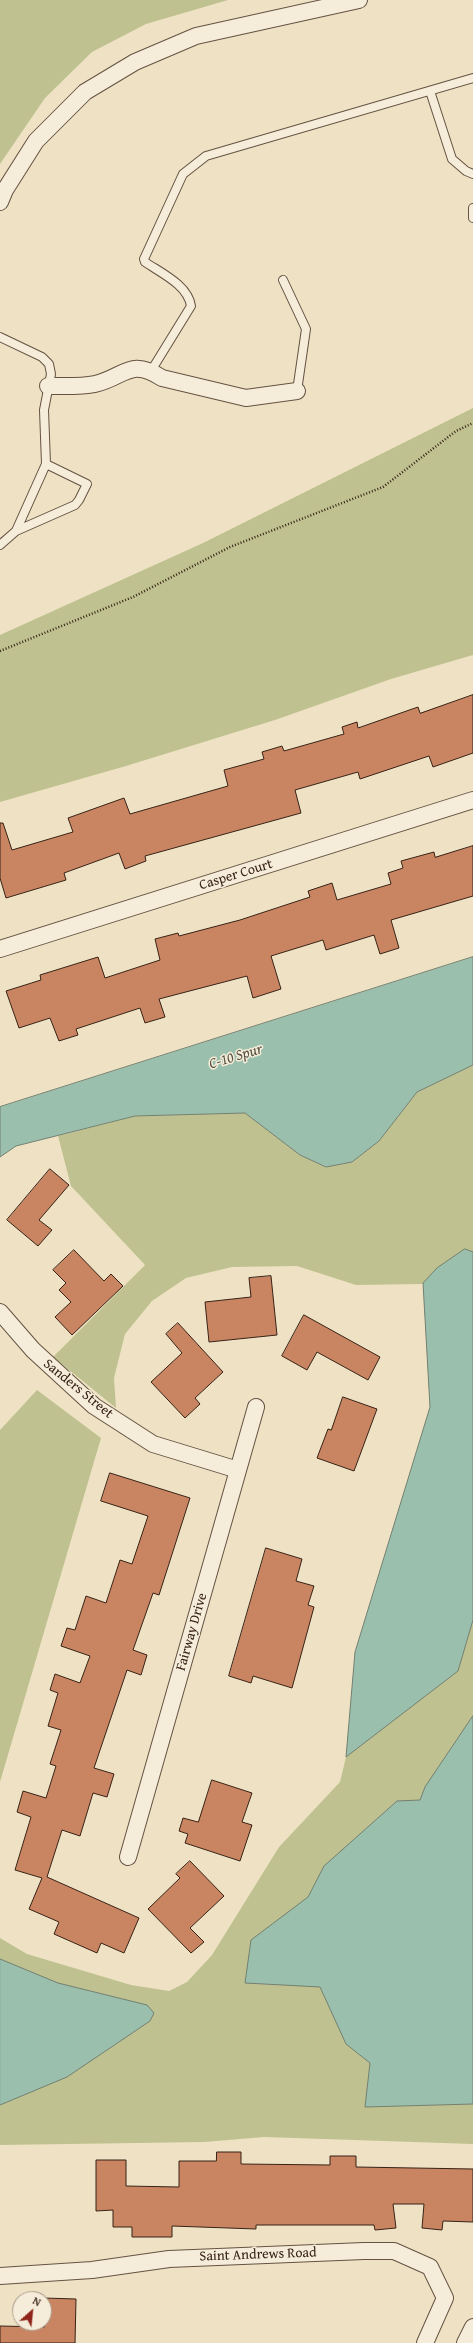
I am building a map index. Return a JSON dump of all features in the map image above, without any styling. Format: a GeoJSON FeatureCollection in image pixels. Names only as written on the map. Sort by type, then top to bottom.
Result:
{"type":"FeatureCollection","features":[{"type":"Feature","properties":{"kind":"street"},"geometry":{"type":"LineString","coordinates":[[0,202],[36,141],[85,92],[135,62],[196,36],[359,0]]}},
{"type":"Feature","properties":{"kind":"street"},"geometry":{"type":"LineString","coordinates":[[48,386],[95,384],[136,367],[151,371],[162,378],[246,398],[297,391]]}},
{"type":"Feature","properties":{"kind":"street","name":"Casper Court"},"geometry":{"type":"LineString","coordinates":[[0,949],[473,800]]}},
{"type":"Feature","properties":{"kind":"street","name":"Sanders Street"},"geometry":{"type":"LineString","coordinates":[[0,1312],[32,1350],[94,1406],[153,1444],[238,1470]]}},
{"type":"Feature","properties":{"kind":"street","name":"Fairway Drive"},"geometry":{"type":"LineString","coordinates":[[128,1857],[256,1407]]}},
{"type":"Feature","properties":{"kind":"street","name":"Saint Andrews Road"},"geometry":{"type":"LineString","coordinates":[[0,2276],[92,2270],[169,2259],[394,2251],[430,2267],[445,2298],[425,2343]]}},
{"type":"Feature","properties":{"kind":"street"},"geometry":{"type":"LineString","coordinates":[[465,2343],[473,2327]]}},
{"type":"Feature","properties":{"kind":"lane"},"geometry":{"type":"LineString","coordinates":[[151,371],[191,306],[190,300],[179,285],[145,262],[144,259],[186,170],[206,156],[473,78]]}},
{"type":"Feature","properties":{"kind":"lane"},"geometry":{"type":"LineString","coordinates":[[430,91],[452,159],[469,173]]}},
{"type":"Feature","properties":{"kind":"lane"},"geometry":{"type":"LineString","coordinates":[[473,208],[473,218]]}},
{"type":"Feature","properties":{"kind":"lane"},"geometry":{"type":"LineString","coordinates":[[283,280],[306,329],[297,391]]}},
{"type":"Feature","properties":{"kind":"lane"},"geometry":{"type":"LineString","coordinates":[[0,337],[42,357],[49,364],[51,374],[48,386],[44,422],[46,464],[16,531]]}},
{"type":"Feature","properties":{"kind":"lane"},"geometry":{"type":"LineString","coordinates":[[0,545],[16,531],[75,505],[82,496],[87,484],[46,464]]}},
{"type":"Feature","properties":{"kind":"path"},"geometry":{"type":"LineString","coordinates":[[0,651],[133,597],[230,547],[383,487],[456,431],[473,423]]}},
{"type":"Feature","properties":{"kind":"shaded area"},"geometry":{"type":"Polygon","coordinates":[[[0,0],[228,0],[146,24],[92,52],[45,98],[0,164],[0,0]]]}},
{"type":"Feature","properties":{"kind":"shaded area"},"geometry":{"type":"Polygon","coordinates":[[[473,408],[473,655],[391,679],[275,720],[126,766],[0,802],[0,635],[203,543],[473,408]]]}},
{"type":"Feature","properties":{"kind":"shaded area"},"geometry":{"type":"Polygon","coordinates":[[[473,1065],[473,2144],[264,2137],[205,2142],[0,2145],[0,1938],[27,1954],[131,1985],[169,1991],[187,1982],[212,1955],[279,1847],[340,1782],[346,1757],[355,1652],[430,1407],[423,1284],[356,1285],[297,1266],[232,1267],[186,1278],[152,1301],[125,1334],[114,1378],[116,1408],[53,1357],[145,1265],[71,1186],[58,1136],[135,1116],[245,1113],[300,1155],[326,1167],[352,1162],[379,1141],[417,1092],[473,1065]]]}},
{"type":"Feature","properties":{"kind":"shaded area"},"geometry":{"type":"Polygon","coordinates":[[[37,1390],[101,1438],[0,1782],[0,1430],[37,1390]]]}},
{"type":"Feature","properties":{"kind":"water","name":"C-10 Spur"},"geometry":{"type":"Polygon","coordinates":[[[473,957],[473,1065],[417,1092],[379,1141],[352,1162],[326,1167],[300,1155],[245,1113],[135,1116],[16,1146],[0,1157],[0,1107],[473,957]]]}},
{"type":"Feature","properties":{"kind":"water"},"geometry":{"type":"Polygon","coordinates":[[[465,1249],[473,1252],[473,1620],[458,1671],[346,1757],[355,1652],[430,1407],[423,1283],[437,1268],[465,1249]]]}},
{"type":"Feature","properties":{"kind":"water"},"geometry":{"type":"Polygon","coordinates":[[[473,1716],[473,2104],[365,2107],[370,2063],[346,2044],[320,1987],[245,1983],[251,1940],[308,1897],[324,1866],[397,1801],[420,1800],[425,1787],[473,1716]]]}},
{"type":"Feature","properties":{"kind":"water"},"geometry":{"type":"Polygon","coordinates":[[[0,1959],[58,1983],[147,2005],[154,2013],[150,2021],[67,2077],[0,2105],[0,1959]]]}},
{"type":"Feature","properties":{"kind":"building"},"geometry":{"type":"Polygon","coordinates":[[[473,695],[473,753],[433,767],[429,756],[360,779],[358,772],[295,790],[301,813],[145,856],[146,861],[125,869],[119,853],[64,873],[66,880],[6,898],[0,878],[0,823],[3,823],[12,850],[73,832],[68,818],[124,798],[130,814],[228,786],[224,770],[264,759],[262,752],[282,746],[284,751],[344,734],[342,727],[357,722],[358,728],[418,707],[420,713],[473,695]]]}},
{"type":"Feature","properties":{"kind":"building"},"geometry":{"type":"Polygon","coordinates":[[[473,846],[473,896],[391,920],[399,948],[380,954],[374,935],[326,950],[323,940],[271,956],[281,989],[253,998],[247,976],[159,999],[165,1017],[145,1023],[140,1008],[76,1029],[78,1035],[59,1041],[50,1018],[19,1028],[6,991],[41,980],[40,975],[98,957],[105,978],[160,960],[155,939],[178,933],[179,936],[240,920],[310,897],[308,891],[332,883],[337,900],[391,884],[388,873],[403,868],[401,861],[434,852],[435,857],[473,846]]]}},
{"type":"Feature","properties":{"kind":"building"},"geometry":{"type":"Polygon","coordinates":[[[50,1169],[69,1185],[39,1220],[52,1230],[38,1246],[7,1220],[50,1169]]]}},
{"type":"Feature","properties":{"kind":"building"},"geometry":{"type":"Polygon","coordinates":[[[74,1250],[104,1281],[111,1274],[123,1286],[72,1335],[55,1317],[71,1302],[59,1290],[66,1283],[53,1270],[74,1250]]]}},
{"type":"Feature","properties":{"kind":"building"},"geometry":{"type":"Polygon","coordinates":[[[271,1276],[277,1335],[209,1342],[205,1302],[251,1297],[249,1278],[271,1276]]]}},
{"type":"Feature","properties":{"kind":"building"},"geometry":{"type":"Polygon","coordinates":[[[304,1315],[380,1357],[368,1380],[317,1352],[307,1370],[282,1356],[304,1315]]]}},
{"type":"Feature","properties":{"kind":"building"},"geometry":{"type":"Polygon","coordinates":[[[178,1323],[223,1372],[195,1398],[200,1404],[185,1418],[151,1382],[182,1353],[166,1334],[178,1323]]]}},
{"type":"Feature","properties":{"kind":"building"},"geometry":{"type":"Polygon","coordinates":[[[343,1397],[377,1409],[354,1471],[317,1458],[328,1429],[331,1430],[343,1397]]]}},
{"type":"Feature","properties":{"kind":"building"},"geometry":{"type":"Polygon","coordinates":[[[110,1473],[190,1498],[159,1595],[153,1593],[133,1650],[147,1655],[141,1675],[127,1670],[94,1768],[114,1774],[107,1797],[93,1793],[80,1836],[62,1830],[47,1877],[139,1918],[124,1953],[101,1943],[97,1953],[54,1934],[59,1922],[29,1909],[42,1878],[15,1870],[31,1817],[17,1812],[23,1791],[46,1798],[56,1766],[50,1764],[61,1730],[48,1726],[58,1693],[50,1690],[55,1674],[80,1683],[90,1656],[61,1646],[67,1628],[75,1630],[86,1596],[106,1603],[120,1560],[132,1564],[148,1516],[101,1501],[110,1473]]]}},
{"type":"Feature","properties":{"kind":"building"},"geometry":{"type":"Polygon","coordinates":[[[266,1548],[302,1559],[296,1581],[314,1586],[308,1605],[314,1607],[292,1688],[253,1676],[251,1683],[229,1676],[266,1548]]]}},
{"type":"Feature","properties":{"kind":"building"},"geometry":{"type":"Polygon","coordinates":[[[212,1780],[252,1793],[242,1822],[252,1825],[240,1861],[185,1843],[188,1834],[179,1831],[183,1818],[198,1822],[212,1780]]]}},
{"type":"Feature","properties":{"kind":"building"},"geometry":{"type":"Polygon","coordinates":[[[190,1861],[224,1896],[190,1928],[204,1942],[191,1953],[148,1909],[180,1878],[176,1874],[190,1861]]]}},
{"type":"Feature","properties":{"kind":"building"},"geometry":{"type":"Polygon","coordinates":[[[217,2152],[241,2152],[241,2164],[330,2165],[330,2156],[356,2156],[356,2167],[473,2169],[473,2222],[443,2221],[442,2230],[422,2228],[424,2204],[393,2204],[396,2228],[375,2230],[374,2225],[256,2225],[256,2229],[172,2226],[172,2237],[132,2237],[132,2227],[113,2227],[113,2210],[96,2211],[96,2160],[126,2160],[126,2186],[179,2187],[179,2161],[216,2161],[217,2152]]]}},
{"type":"Feature","properties":{"kind":"building"},"geometry":{"type":"Polygon","coordinates":[[[52,2298],[76,2299],[75,2343],[0,2343],[0,2326],[12,2326],[12,2331],[52,2331],[52,2298]]]}}]}
